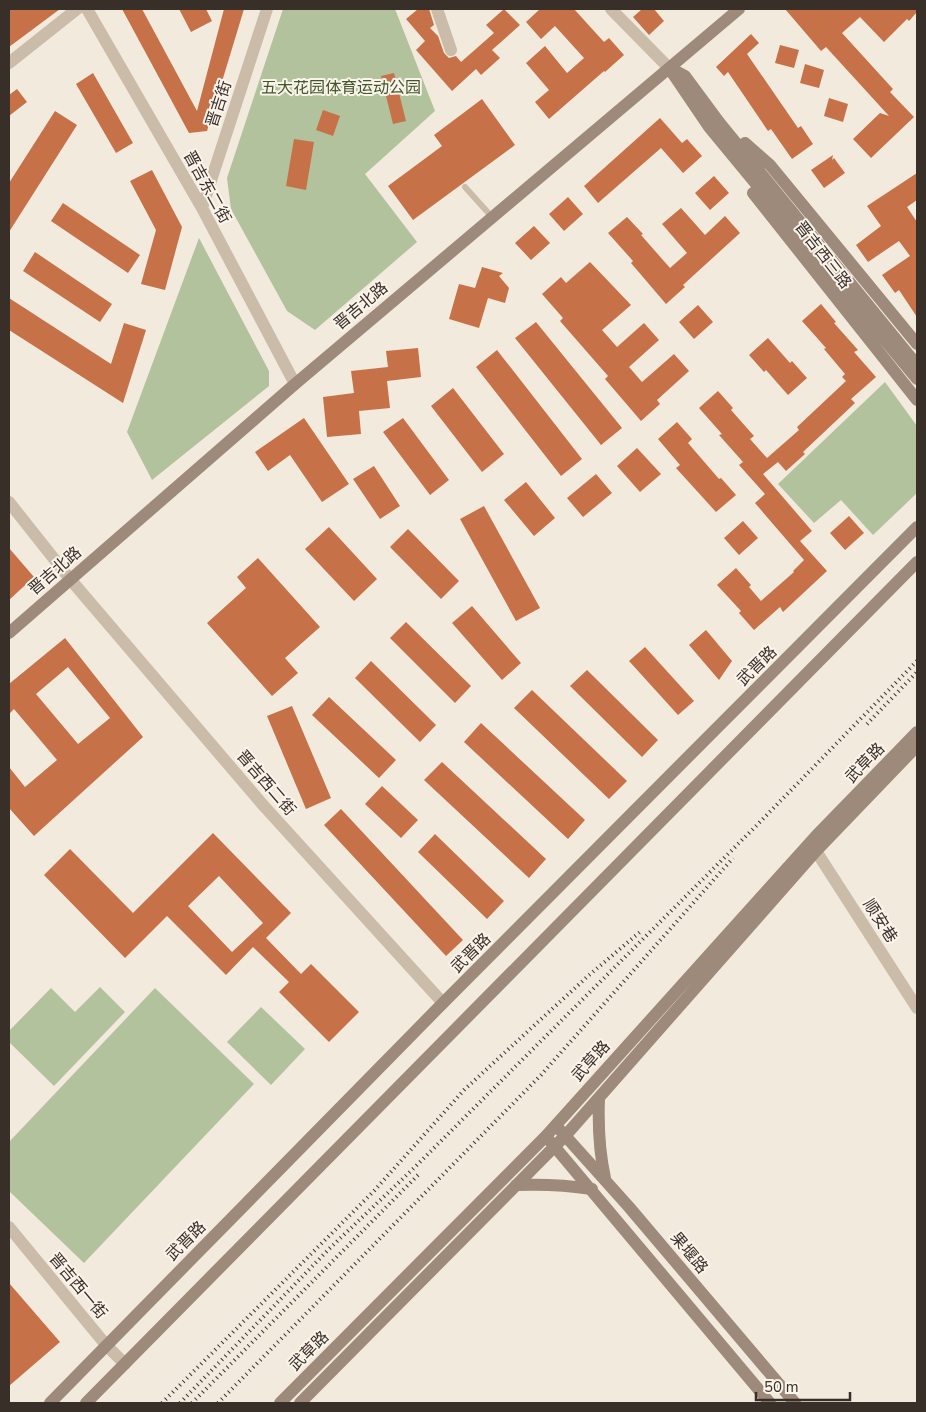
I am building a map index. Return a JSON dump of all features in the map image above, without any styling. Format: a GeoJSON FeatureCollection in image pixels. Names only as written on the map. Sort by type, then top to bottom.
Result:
{"type":"FeatureCollection","features":[{"type":"Feature","properties":{"kind":"street"},"geometry":{"type":"LineString","coordinates":[[9,63],[77,9]]}},
{"type":"Feature","properties":{"kind":"street","name":"晋吉东二街"},"geometry":{"type":"LineString","coordinates":[[87,9],[202,208],[294,384]]}},
{"type":"Feature","properties":{"kind":"street","name":"晋吉街"},"geometry":{"type":"LineString","coordinates":[[202,208],[267,9]]}},
{"type":"Feature","properties":{"kind":"street"},"geometry":{"type":"LineString","coordinates":[[437,9],[451,50]]}},
{"type":"Feature","properties":{"kind":"street"},"geometry":{"type":"LineString","coordinates":[[611,9],[669,68]]}},
{"type":"Feature","properties":{"kind":"street","name":"晋吉北路"},"geometry":{"type":"LineString","coordinates":[[9,633],[294,384],[739,9]]}},
{"type":"Feature","properties":{"kind":"street","name":"晋吉西三路"},"geometry":{"type":"LineString","coordinates":[[669,68],[685,76],[714,124],[740,176],[917,400]]}},
{"type":"Feature","properties":{"kind":"street","name":"晋吉西三路"},"geometry":{"type":"LineString","coordinates":[[714,124],[770,165],[917,344]]}},
{"type":"Feature","properties":{"kind":"street","name":"晋吉西三路"},"geometry":{"type":"LineString","coordinates":[[714,124],[917,365]]}},
{"type":"Feature","properties":{"kind":"street","name":"晋吉西三路"},"geometry":{"type":"LineString","coordinates":[[714,124],[917,379]]}},
{"type":"Feature","properties":{"kind":"street","name":"晋吉西二街"},"geometry":{"type":"LineString","coordinates":[[9,502],[70,579],[263,805],[443,1003]]}},
{"type":"Feature","properties":{"kind":"street","name":"武晋路"},"geometry":{"type":"LineString","coordinates":[[50,1403],[443,1003],[917,527]]}},
{"type":"Feature","properties":{"kind":"street"},"geometry":{"type":"LineString","coordinates":[[86,1403],[917,562]]}},
{"type":"Feature","properties":{"kind":"street","name":"武草路"},"geometry":{"type":"LineString","coordinates":[[280,1403],[546,1136],[816,836],[917,732]]}},
{"type":"Feature","properties":{"kind":"street","name":"武草路"},"geometry":{"type":"LineString","coordinates":[[300,1403],[556,1146],[816,851],[917,746]]}},
{"type":"Feature","properties":{"kind":"street","name":"顺安巷"},"geometry":{"type":"LineString","coordinates":[[816,851],[917,1008]]}},
{"type":"Feature","properties":{"kind":"street"},"geometry":{"type":"LineString","coordinates":[[599,1098],[600,1158],[606,1180]]}},
{"type":"Feature","properties":{"kind":"street","name":"果堰路"},"geometry":{"type":"LineString","coordinates":[[555,1125],[606,1180],[795,1403]]}},
{"type":"Feature","properties":{"kind":"street","name":"果堰路"},"geometry":{"type":"LineString","coordinates":[[546,1136],[770,1403]]}},
{"type":"Feature","properties":{"kind":"street"},"geometry":{"type":"LineString","coordinates":[[516,1185],[563,1185],[592,1190]]}},
{"type":"Feature","properties":{"kind":"street","name":"晋吉西一街"},"geometry":{"type":"LineString","coordinates":[[9,1228],[106,1345],[125,1364]]}},
{"type":"Feature","properties":{"kind":"lane"},"geometry":{"type":"LineString","coordinates":[[464,187],[492,217]]}},
{"type":"Feature","properties":{"kind":"green space","name":"五大花园体育运动公园"},"geometry":{"type":"Polygon","coordinates":[[[283,9],[395,9],[435,111],[365,174],[417,242],[315,330],[287,311],[231,209],[227,178],[283,9]]]}},
{"type":"Feature","properties":{"kind":"green space"},"geometry":{"type":"Polygon","coordinates":[[[199,238],[269,371],[269,386],[152,480],[127,432],[199,238]]]}},
{"type":"Feature","properties":{"kind":"green space"},"geometry":{"type":"Polygon","coordinates":[[[885,382],[917,426],[917,493],[873,535],[841,500],[814,523],[778,484],[885,382]]]}},
{"type":"Feature","properties":{"kind":"green space"},"geometry":{"type":"Polygon","coordinates":[[[100,987],[125,1012],[54,1086],[9,1042],[9,1031],[51,988],[75,1012],[100,987]]]}},
{"type":"Feature","properties":{"kind":"green space"},"geometry":{"type":"Polygon","coordinates":[[[155,988],[254,1084],[84,1263],[9,1191],[9,1142],[155,988]]]}},
{"type":"Feature","properties":{"kind":"green space"},"geometry":{"type":"Polygon","coordinates":[[[261,1007],[305,1049],[271,1085],[227,1042],[261,1007]]]}},
{"type":"Feature","properties":{"kind":"building"},"geometry":{"type":"Polygon","coordinates":[[[9,9],[60,9],[9,47],[9,9]]]}},
{"type":"Feature","properties":{"kind":"building"},"geometry":{"type":"Polygon","coordinates":[[[122,9],[142,9],[197,111],[224,9],[244,9],[207,131],[189,133],[122,9]]]}},
{"type":"Feature","properties":{"kind":"building"},"geometry":{"type":"Polygon","coordinates":[[[179,9],[206,9],[212,21],[191,32],[179,9]]]}},
{"type":"Feature","properties":{"kind":"building"},"geometry":{"type":"Polygon","coordinates":[[[418,9],[429,9],[434,25],[430,28],[438,36],[444,53],[449,58],[456,56],[461,62],[494,33],[486,25],[504,9],[520,25],[492,50],[500,58],[481,75],[476,69],[452,91],[416,50],[425,41],[406,19],[418,9]]]}},
{"type":"Feature","properties":{"kind":"building"},"geometry":{"type":"Polygon","coordinates":[[[540,9],[574,9],[604,42],[609,38],[624,55],[549,119],[535,102],[549,90],[526,63],[545,46],[567,73],[584,58],[555,26],[541,39],[526,22],[540,9]]]}},
{"type":"Feature","properties":{"kind":"building"},"geometry":{"type":"Polygon","coordinates":[[[642,9],[654,9],[664,21],[649,35],[633,17],[642,9]]]}},
{"type":"Feature","properties":{"kind":"building"},"geometry":{"type":"Polygon","coordinates":[[[785,9],[917,9],[917,12],[909,21],[907,19],[884,42],[860,17],[842,33],[893,89],[890,92],[914,117],[871,158],[853,139],[880,113],[889,116],[826,47],[821,51],[785,9]]]}},
{"type":"Feature","properties":{"kind":"building"},"geometry":{"type":"Polygon","coordinates":[[[751,34],[759,43],[747,54],[798,128],[801,126],[813,144],[792,159],[771,129],[768,131],[728,72],[724,76],[716,67],[751,34]]]}},
{"type":"Feature","properties":{"kind":"building"},"geometry":{"type":"Polygon","coordinates":[[[780,45],[799,50],[794,68],[775,63],[780,45]]]}},
{"type":"Feature","properties":{"kind":"building"},"geometry":{"type":"Polygon","coordinates":[[[805,64],[824,70],[819,88],[800,83],[805,64]]]}},
{"type":"Feature","properties":{"kind":"building"},"geometry":{"type":"Polygon","coordinates":[[[93,73],[133,143],[116,153],[76,84],[93,73]]]}},
{"type":"Feature","properties":{"kind":"building"},"geometry":{"type":"Polygon","coordinates":[[[394,73],[406,121],[393,124],[381,76],[394,73]]]}},
{"type":"Feature","properties":{"kind":"building"},"geometry":{"type":"Polygon","coordinates":[[[17,89],[27,102],[9,116],[9,95],[17,89]]]}},
{"type":"Feature","properties":{"kind":"building"},"geometry":{"type":"Polygon","coordinates":[[[829,98],[848,104],[843,122],[824,116],[829,98]]]}},
{"type":"Feature","properties":{"kind":"building"},"geometry":{"type":"Polygon","coordinates":[[[482,99],[515,145],[413,220],[388,186],[442,146],[434,135],[482,99]]]}},
{"type":"Feature","properties":{"kind":"building"},"geometry":{"type":"Polygon","coordinates":[[[323,110],[340,116],[333,136],[316,130],[323,110]]]}},
{"type":"Feature","properties":{"kind":"building"},"geometry":{"type":"Polygon","coordinates":[[[55,111],[77,125],[9,232],[9,183],[55,111]]]}},
{"type":"Feature","properties":{"kind":"building"},"geometry":{"type":"Polygon","coordinates":[[[660,118],[682,143],[687,139],[702,156],[683,173],[661,148],[598,203],[584,186],[660,118]]]}},
{"type":"Feature","properties":{"kind":"building"},"geometry":{"type":"Polygon","coordinates":[[[294,139],[314,142],[306,190],[286,186],[294,139]]]}},
{"type":"Feature","properties":{"kind":"building"},"geometry":{"type":"Polygon","coordinates":[[[833,155],[832,160],[834,158],[845,173],[824,188],[811,170],[833,155]]]}},
{"type":"Feature","properties":{"kind":"building"},"geometry":{"type":"Polygon","coordinates":[[[152,170],[182,227],[165,290],[141,284],[156,230],[130,181],[152,170]]]}},
{"type":"Feature","properties":{"kind":"building"},"geometry":{"type":"Polygon","coordinates":[[[917,173],[917,200],[907,207],[917,222],[917,317],[899,290],[895,293],[882,275],[910,256],[899,241],[868,262],[856,245],[881,226],[867,206],[917,173]]]}},
{"type":"Feature","properties":{"kind":"building"},"geometry":{"type":"Polygon","coordinates":[[[714,176],[729,193],[710,210],[695,193],[714,176]]]}},
{"type":"Feature","properties":{"kind":"building"},"geometry":{"type":"Polygon","coordinates":[[[568,197],[583,214],[564,231],[549,214],[568,197]]]}},
{"type":"Feature","properties":{"kind":"building"},"geometry":{"type":"Polygon","coordinates":[[[63,203],[140,255],[128,273],[51,221],[63,203]]]}},
{"type":"Feature","properties":{"kind":"building"},"geometry":{"type":"Polygon","coordinates":[[[681,208],[705,235],[725,216],[740,233],[683,285],[685,287],[666,304],[631,263],[633,261],[608,233],[627,217],[670,268],[687,253],[662,224],[681,208]]]}},
{"type":"Feature","properties":{"kind":"building"},"geometry":{"type":"Polygon","coordinates":[[[534,226],[550,243],[531,260],[515,243],[534,226]]]}},
{"type":"Feature","properties":{"kind":"building"},"geometry":{"type":"Polygon","coordinates":[[[35,252],[112,304],[100,322],[23,271],[35,252]]]}},
{"type":"Feature","properties":{"kind":"building"},"geometry":{"type":"Polygon","coordinates":[[[590,262],[631,305],[602,330],[617,347],[644,323],[659,340],[629,367],[642,382],[674,354],[689,371],[657,400],[660,404],[641,421],[605,379],[608,376],[560,321],[563,318],[542,294],[561,277],[566,283],[590,262]]]}},
{"type":"Feature","properties":{"kind":"building"},"geometry":{"type":"Polygon","coordinates":[[[482,267],[503,273],[499,276],[509,288],[505,303],[488,298],[479,328],[449,319],[459,284],[475,288],[482,267]]]}},
{"type":"Feature","properties":{"kind":"building"},"geometry":{"type":"Polygon","coordinates":[[[9,298],[111,364],[124,323],[146,330],[123,403],[9,330],[9,298]]]}},
{"type":"Feature","properties":{"kind":"building"},"geometry":{"type":"Polygon","coordinates":[[[821,304],[836,322],[834,323],[858,350],[854,352],[876,377],[851,399],[855,403],[803,452],[805,454],[786,471],[778,462],[763,474],[812,531],[800,541],[827,571],[783,612],[780,607],[754,630],[739,613],[741,611],[717,585],[736,568],[751,585],[749,587],[761,601],[794,572],[804,560],[755,503],[765,494],[739,465],[743,462],[719,435],[722,434],[699,408],[718,391],[733,408],[731,410],[754,436],[750,439],[767,458],[799,430],[797,427],[846,381],[842,377],[845,374],[824,349],[826,348],[802,321],[821,304]]]}},
{"type":"Feature","properties":{"kind":"building"},"geometry":{"type":"Polygon","coordinates":[[[698,305],[713,322],[694,339],[679,322],[698,305]]]}},
{"type":"Feature","properties":{"kind":"building"},"geometry":{"type":"Polygon","coordinates":[[[536,322],[622,428],[601,445],[515,338],[536,322]]]}},
{"type":"Feature","properties":{"kind":"building"},"geometry":{"type":"Polygon","coordinates":[[[768,338],[790,363],[792,361],[807,378],[788,395],[766,370],[764,372],[749,355],[768,338]]]}},
{"type":"Feature","properties":{"kind":"building"},"geometry":{"type":"Polygon","coordinates":[[[418,348],[421,377],[387,381],[390,408],[359,411],[361,434],[327,437],[323,397],[354,393],[351,371],[388,367],[386,351],[418,348]]]}},
{"type":"Feature","properties":{"kind":"building"},"geometry":{"type":"Polygon","coordinates":[[[497,350],[582,459],[561,476],[476,367],[497,350]]]}},
{"type":"Feature","properties":{"kind":"building"},"geometry":{"type":"Polygon","coordinates":[[[453,388],[504,454],[482,472],[431,406],[453,388]]]}},
{"type":"Feature","properties":{"kind":"building"},"geometry":{"type":"Polygon","coordinates":[[[304,418],[349,484],[322,502],[290,455],[268,471],[255,452],[304,418]]]}},
{"type":"Feature","properties":{"kind":"building"},"geometry":{"type":"Polygon","coordinates":[[[403,418],[449,480],[430,495],[383,432],[403,418]]]}},
{"type":"Feature","properties":{"kind":"building"},"geometry":{"type":"Polygon","coordinates":[[[677,422],[692,439],[688,443],[719,479],[721,478],[736,495],[716,512],[676,468],[680,465],[658,439],[677,422]]]}},
{"type":"Feature","properties":{"kind":"building"},"geometry":{"type":"Polygon","coordinates":[[[637,448],[661,474],[640,492],[617,466],[637,448]]]}},
{"type":"Feature","properties":{"kind":"building"},"geometry":{"type":"Polygon","coordinates":[[[374,466],[400,506],[380,519],[353,479],[374,466]]]}},
{"type":"Feature","properties":{"kind":"building"},"geometry":{"type":"Polygon","coordinates":[[[596,474],[612,493],[583,517],[567,498],[596,474]]]}},
{"type":"Feature","properties":{"kind":"building"},"geometry":{"type":"Polygon","coordinates":[[[526,482],[555,518],[534,536],[504,500],[526,482]]]}},
{"type":"Feature","properties":{"kind":"building"},"geometry":{"type":"Polygon","coordinates":[[[484,506],[540,608],[516,621],[460,519],[484,506]]]}},
{"type":"Feature","properties":{"kind":"building"},"geometry":{"type":"Polygon","coordinates":[[[849,516],[864,533],[845,550],[830,533],[849,516]]]}},
{"type":"Feature","properties":{"kind":"building"},"geometry":{"type":"Polygon","coordinates":[[[743,521],[758,538],[739,555],[724,538],[743,521]]]}},
{"type":"Feature","properties":{"kind":"building"},"geometry":{"type":"Polygon","coordinates":[[[329,527],[377,579],[354,601],[305,549],[329,527]]]}},
{"type":"Feature","properties":{"kind":"building"},"geometry":{"type":"Polygon","coordinates":[[[408,529],[459,581],[441,599],[390,547],[408,529]]]}},
{"type":"Feature","properties":{"kind":"building"},"geometry":{"type":"Polygon","coordinates":[[[9,548],[34,577],[9,600],[9,548]]]}},
{"type":"Feature","properties":{"kind":"building"},"geometry":{"type":"Polygon","coordinates":[[[258,558],[320,627],[285,658],[298,673],[272,696],[207,623],[246,588],[237,577],[258,558]]]}},
{"type":"Feature","properties":{"kind":"building"},"geometry":{"type":"Polygon","coordinates":[[[472,606],[521,663],[502,680],[452,623],[472,606]]]}},
{"type":"Feature","properties":{"kind":"building"},"geometry":{"type":"Polygon","coordinates":[[[406,622],[471,686],[455,703],[390,638],[406,622]]]}},
{"type":"Feature","properties":{"kind":"building"},"geometry":{"type":"Polygon","coordinates":[[[706,630],[732,661],[719,680],[689,645],[706,630]]]}},
{"type":"Feature","properties":{"kind":"building"},"geometry":{"type":"Polygon","coordinates":[[[65,638],[143,737],[34,836],[9,808],[9,767],[25,787],[57,760],[14,709],[9,714],[9,684],[65,638]],[[68,667],[36,694],[78,744],[110,718],[68,667]]]}},
{"type":"Feature","properties":{"kind":"building"},"geometry":{"type":"Polygon","coordinates":[[[645,647],[694,701],[678,715],[629,661],[645,647]]]}},
{"type":"Feature","properties":{"kind":"building"},"geometry":{"type":"Polygon","coordinates":[[[371,661],[436,725],[420,742],[355,678],[371,661]]]}},
{"type":"Feature","properties":{"kind":"building"},"geometry":{"type":"Polygon","coordinates":[[[587,670],[658,740],[642,757],[570,686],[587,670]]]}},
{"type":"Feature","properties":{"kind":"building"},"geometry":{"type":"Polygon","coordinates":[[[532,690],[627,781],[609,799],[514,708],[532,690]]]}},
{"type":"Feature","properties":{"kind":"building"},"geometry":{"type":"Polygon","coordinates":[[[329,697],[396,760],[379,778],[312,715],[329,697]]]}},
{"type":"Feature","properties":{"kind":"building"},"geometry":{"type":"Polygon","coordinates":[[[292,706],[331,798],[306,809],[267,716],[292,706]]]}},
{"type":"Feature","properties":{"kind":"building"},"geometry":{"type":"Polygon","coordinates":[[[481,723],[585,820],[568,839],[464,742],[481,723]]]}},
{"type":"Feature","properties":{"kind":"building"},"geometry":{"type":"Polygon","coordinates":[[[442,762],[546,859],[529,878],[424,780],[442,762]]]}},
{"type":"Feature","properties":{"kind":"building"},"geometry":{"type":"Polygon","coordinates":[[[382,786],[418,820],[401,838],[365,804],[382,786]]]}},
{"type":"Feature","properties":{"kind":"building"},"geometry":{"type":"Polygon","coordinates":[[[341,809],[463,940],[446,956],[324,825],[341,809]]]}},
{"type":"Feature","properties":{"kind":"building"},"geometry":{"type":"Polygon","coordinates":[[[213,833],[291,913],[266,938],[301,974],[311,964],[359,1012],[329,1042],[279,992],[289,982],[253,947],[226,975],[167,916],[125,958],[44,875],[70,849],[133,913],[213,833]],[[219,876],[188,906],[232,952],[263,923],[219,876]]]}},
{"type":"Feature","properties":{"kind":"building"},"geometry":{"type":"Polygon","coordinates":[[[435,834],[504,901],[487,919],[418,852],[435,834]]]}},
{"type":"Feature","properties":{"kind":"building"},"geometry":{"type":"Polygon","coordinates":[[[9,1283],[60,1342],[9,1386],[9,1283]]]}},
{"type":"Feature","properties":{"kind":"railway"},"geometry":{"type":"LineString","coordinates":[[180,1403],[330,1248],[414,1168],[757,825],[917,661]]}},
{"type":"Feature","properties":{"kind":"railway"},"geometry":{"type":"LineString","coordinates":[[867,724],[917,672]]}},
{"type":"Feature","properties":{"kind":"railway"},"geometry":{"type":"LineString","coordinates":[[218,1403],[541,1075],[733,858]]}},
{"type":"Feature","properties":{"kind":"railway"},"geometry":{"type":"LineString","coordinates":[[162,1403],[374,1191],[464,1090],[588,976],[640,932]]}},
{"type":"Feature","properties":{"kind":"railway"},"geometry":{"type":"LineString","coordinates":[[192,1403],[419,1174]]}}]}
